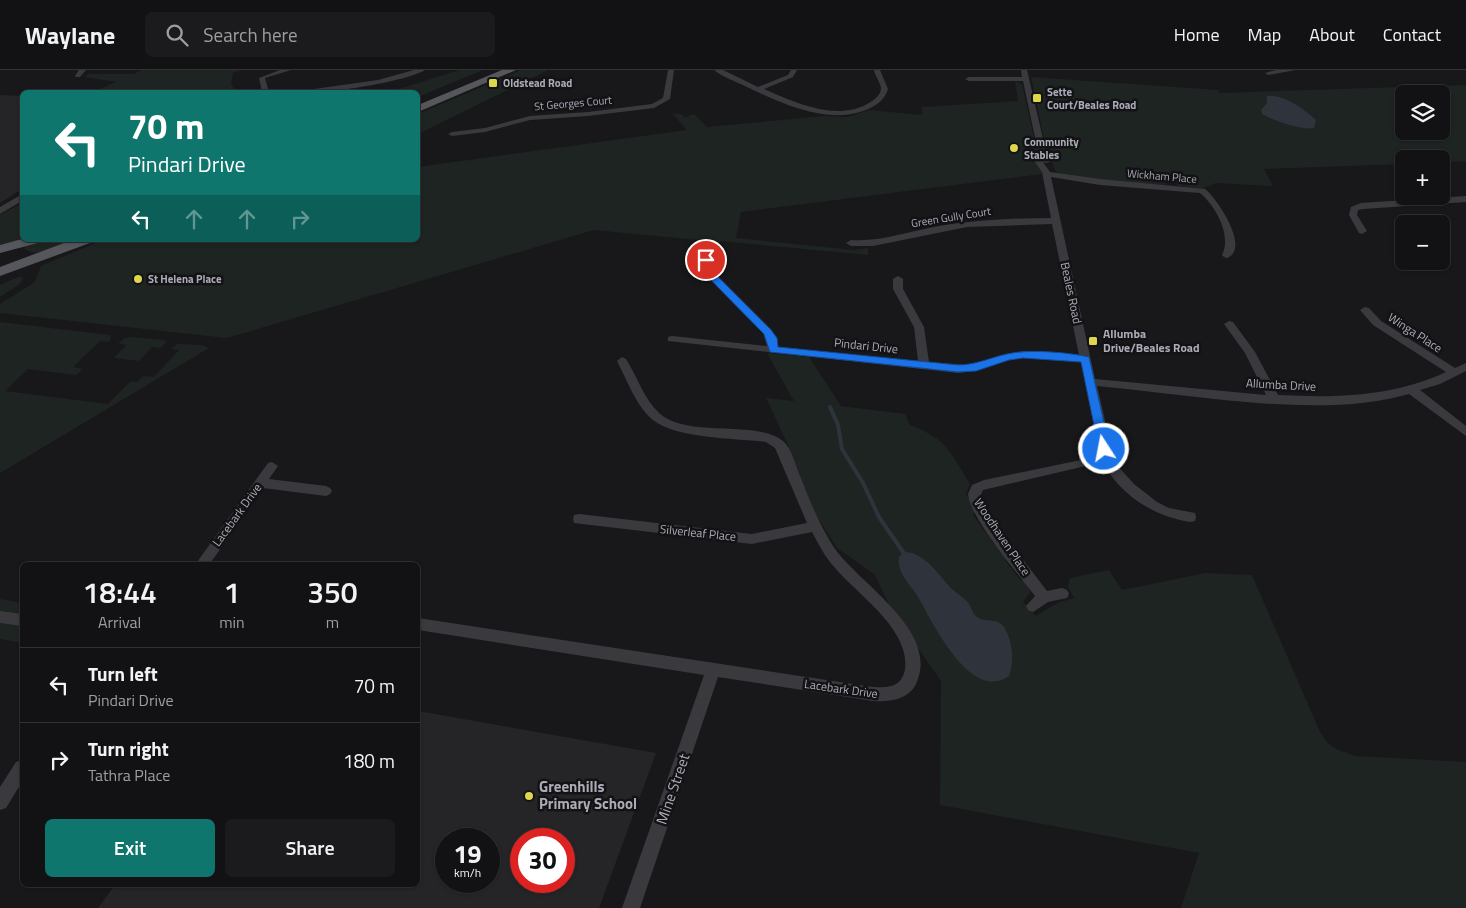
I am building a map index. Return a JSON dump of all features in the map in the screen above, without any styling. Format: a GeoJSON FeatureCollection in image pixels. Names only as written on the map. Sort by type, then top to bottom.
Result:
{"type":"FeatureCollection","features":[{"type":"Feature","properties":{"kind":"main road"},"geometry":{"type":"LineString","coordinates":[[420,99],[490,70]]}},
{"type":"Feature","properties":{"kind":"main road"},"geometry":{"type":"LineString","coordinates":[[420,109],[511,70]]}},
{"type":"Feature","properties":{"kind":"main road"},"geometry":{"type":"LineString","coordinates":[[0,249],[25,242]]}},
{"type":"Feature","properties":{"kind":"main road"},"geometry":{"type":"LineString","coordinates":[[0,272],[80,242]]}},
{"type":"Feature","properties":{"kind":"street"},"geometry":{"type":"LineString","coordinates":[[264,90],[261,79],[263,77],[288,70]]}},
{"type":"Feature","properties":{"kind":"street"},"geometry":{"type":"LineString","coordinates":[[322,90],[368,84],[422,70]]}},
{"type":"Feature","properties":{"kind":"street","name":"St Georges Court"},"geometry":{"type":"LineString","coordinates":[[451,134],[485,130],[530,118],[594,114],[658,105],[666,99],[670,70]]}},
{"type":"Feature","properties":{"kind":"street"},"geometry":{"type":"LineString","coordinates":[[717,70],[799,106],[846,113],[866,110],[883,93],[884,87],[877,70]]}},
{"type":"Feature","properties":{"kind":"street"},"geometry":{"type":"LineString","coordinates":[[759,89],[791,76],[794,70]]}},
{"type":"Feature","properties":{"kind":"street","name":"Beales Road"},"geometry":{"type":"LineString","coordinates":[[1024,70],[1043,156],[1039,162],[1046,173],[1107,460],[1114,471],[1151,504],[1168,513],[1190,517]]}},
{"type":"Feature","properties":{"kind":"street"},"geometry":{"type":"LineString","coordinates":[[1268,73],[1293,70]]}},
{"type":"Feature","properties":{"kind":"street"},"geometry":{"type":"LineString","coordinates":[[969,79],[1026,79]]}},
{"type":"Feature","properties":{"kind":"street","name":"Wickham Place"},"geometry":{"type":"LineString","coordinates":[[1046,173],[1100,182],[1202,191],[1212,200],[1230,239],[1226,255]]}},
{"type":"Feature","properties":{"kind":"street"},"geometry":{"type":"LineString","coordinates":[[0,211],[20,200]]}},
{"type":"Feature","properties":{"kind":"street"},"geometry":{"type":"LineString","coordinates":[[1362,231],[1352,212],[1361,206],[1464,200]]}},
{"type":"Feature","properties":{"kind":"street","name":"Green Gully Court"},"geometry":{"type":"LineString","coordinates":[[851,243],[878,243],[929,230],[981,223],[1056,221]]}},
{"type":"Feature","properties":{"kind":"street"},"geometry":{"type":"LineString","coordinates":[[706,260],[707,271],[768,332],[772,338],[773,350]]}},
{"type":"Feature","properties":{"kind":"street"},"geometry":{"type":"LineString","coordinates":[[898,279],[898,288],[914,313],[919,326],[924,366]]}},
{"type":"Feature","properties":{"kind":"street","name":"Winga Place"},"geometry":{"type":"LineString","coordinates":[[1365,310],[1378,323],[1455,373]]}},
{"type":"Feature","properties":{"kind":"street"},"geometry":{"type":"LineString","coordinates":[[1229,324],[1250,352],[1274,399]]}},
{"type":"Feature","properties":{"kind":"street","name":"Pindari Drive"},"geometry":{"type":"LineString","coordinates":[[672,339],[924,366],[976,368],[1007,357],[1023,354],[1085,359]]}},
{"type":"Feature","properties":{"kind":"street","name":"Lacebark Drive"},"geometry":{"type":"LineString","coordinates":[[420,624],[873,694],[887,695],[899,692],[908,686],[912,676],[913,664],[910,650],[903,635],[879,602],[839,564],[816,526],[780,445],[775,440],[762,436],[680,428],[661,422],[652,412],[622,361]]}},
{"type":"Feature","properties":{"kind":"street","name":"Allumba Drive"},"geometry":{"type":"LineString","coordinates":[[1090,382],[1274,399],[1343,400],[1412,390],[1455,373],[1466,366]]}},
{"type":"Feature","properties":{"kind":"street"},"geometry":{"type":"LineString","coordinates":[[1412,390],[1466,432]]}},
{"type":"Feature","properties":{"kind":"street","name":"Woodhaven Place"},"geometry":{"type":"LineString","coordinates":[[1062,594],[1038,602],[984,515],[974,497],[974,493],[981,485],[990,482],[1092,461],[1107,460]]}},
{"type":"Feature","properties":{"kind":"street","name":"Lacebark Drive"},"geometry":{"type":"LineString","coordinates":[[204,562],[272,466]]}},
{"type":"Feature","properties":{"kind":"street"},"geometry":{"type":"LineString","coordinates":[[260,483],[326,490]]}},
{"type":"Feature","properties":{"kind":"street","name":"Silverleaf Place"},"geometry":{"type":"LineString","coordinates":[[579,520],[746,538],[773,536],[816,526]]}},
{"type":"Feature","properties":{"kind":"street"},"geometry":{"type":"LineString","coordinates":[[0,617],[20,620]]}},
{"type":"Feature","properties":{"kind":"street","name":"Mine Street"},"geometry":{"type":"LineString","coordinates":[[631,908],[705,697],[712,670]]}},
{"type":"Feature","properties":{"kind":"street"},"geometry":{"type":"LineString","coordinates":[[0,802],[20,771]]}},
{"type":"Feature","properties":{"kind":"shaded area"},"geometry":{"type":"Polygon","coordinates":[[[142,70],[243,70],[233,73],[231,84],[236,90],[98,90],[116,82],[85,77],[88,74],[134,74],[142,70]]]}},
{"type":"Feature","properties":{"kind":"shaded area"},"geometry":{"type":"Polygon","coordinates":[[[460,70],[483,70],[420,96],[420,90],[395,90],[460,70]]]}},
{"type":"Feature","properties":{"kind":"shaded area"},"geometry":{"type":"Polygon","coordinates":[[[521,70],[548,70],[420,133],[420,113],[521,70]]]}},
{"type":"Feature","properties":{"kind":"shaded area"},"geometry":{"type":"Polygon","coordinates":[[[1031,77],[1218,90],[1220,93],[1395,87],[1395,140],[1450,140],[1450,86],[1466,85],[1466,161],[1450,162],[1450,150],[1395,150],[1395,164],[1264,169],[1273,186],[1216,183],[1202,189],[1178,186],[1176,182],[1165,181],[1166,185],[1077,178],[1055,171],[1053,164],[1048,158],[1031,77]]]}},
{"type":"Feature","properties":{"kind":"shaded area"},"geometry":{"type":"Polygon","coordinates":[[[1015,81],[1022,84],[1042,174],[741,212],[736,238],[854,250],[868,248],[868,255],[720,241],[718,258],[695,257],[698,240],[594,230],[227,338],[0,313],[0,304],[35,282],[41,266],[98,242],[420,242],[420,167],[687,130],[672,113],[684,115],[683,118],[694,114],[707,127],[825,116],[848,117],[869,110],[922,115],[922,107],[1018,101],[1015,81]]]}},
{"type":"Feature","properties":{"kind":"shaded area"},"geometry":{"type":"Polygon","coordinates":[[[0,95],[20,96],[20,190],[0,203],[0,95]]]}},
{"type":"Feature","properties":{"kind":"shaded area"},"geometry":{"type":"Polygon","coordinates":[[[1267,96],[1286,99],[1306,111],[1316,120],[1314,128],[1309,129],[1280,122],[1262,114],[1261,110],[1267,103],[1267,96]]]}},
{"type":"Feature","properties":{"kind":"shaded area"},"geometry":{"type":"Polygon","coordinates":[[[20,204],[20,240],[0,245],[0,215],[20,204]]]}},
{"type":"Feature","properties":{"kind":"shaded area"},"geometry":{"type":"Polygon","coordinates":[[[40,242],[69,242],[34,253],[24,249],[40,242]]]}},
{"type":"Feature","properties":{"kind":"shaded area"},"geometry":{"type":"Polygon","coordinates":[[[20,276],[23,279],[20,284],[0,297],[0,285],[20,276]]]}},
{"type":"Feature","properties":{"kind":"shaded area"},"geometry":{"type":"Polygon","coordinates":[[[0,322],[110,335],[109,342],[100,341],[73,367],[83,369],[76,375],[28,369],[5,391],[108,404],[130,382],[137,382],[143,376],[154,377],[179,350],[171,349],[177,344],[202,345],[209,348],[0,473],[0,322]]]}},
{"type":"Feature","properties":{"kind":"shaded area"},"geometry":{"type":"Polygon","coordinates":[[[125,338],[164,340],[166,342],[161,348],[152,347],[139,361],[114,358],[126,345],[118,343],[125,338]]]}},
{"type":"Feature","properties":{"kind":"shaded area"},"geometry":{"type":"Polygon","coordinates":[[[767,353],[809,357],[841,406],[905,414],[910,425],[923,430],[941,442],[952,455],[970,484],[966,494],[976,512],[973,515],[994,544],[1000,545],[1008,556],[1005,560],[1020,580],[1026,581],[1030,592],[1023,602],[1036,616],[1057,603],[1074,598],[1068,587],[1070,578],[1109,570],[1122,590],[1206,573],[1252,575],[1320,732],[1327,742],[1336,749],[1356,756],[1466,762],[1466,908],[1181,908],[1199,853],[940,805],[941,681],[893,613],[875,575],[837,548],[811,507],[788,445],[766,398],[794,401],[767,353]]]}},
{"type":"Feature","properties":{"kind":"shaded area"},"geometry":{"type":"Polygon","coordinates":[[[904,552],[912,553],[925,560],[970,605],[977,617],[997,622],[1004,627],[1012,651],[1012,664],[1009,676],[994,682],[980,679],[966,669],[954,655],[942,639],[902,573],[899,557],[904,552]]]}},
{"type":"Feature","properties":{"kind":"shaded area"},"geometry":{"type":"Polygon","coordinates":[[[0,599],[20,603],[20,643],[0,639],[0,599]]]}},
{"type":"Feature","properties":{"kind":"shaded area","name":"Greenhills Primary School"},"geometry":{"type":"Polygon","coordinates":[[[420,711],[656,753],[599,908],[98,908],[114,887],[420,887],[420,711]]]}},
{"type":"Feature","properties":{"kind":"waterway"},"geometry":{"type":"LineString","coordinates":[[830,407],[838,425],[842,449],[863,483],[879,517],[905,555]]}},
{"type":"Feature","properties":{"kind":"place","name":"Oldstead Road"},"geometry":{"type":"Point","coordinates":[493,83]}},
{"type":"Feature","properties":{"kind":"place","name":"Sette Court/Beales Road"},"geometry":{"type":"Point","coordinates":[1037,98]}},
{"type":"Feature","properties":{"kind":"place","name":"Community Stables"},"geometry":{"type":"Point","coordinates":[1014,148]}},
{"type":"Feature","properties":{"kind":"place","name":"St Helena Place"},"geometry":{"type":"Point","coordinates":[138,279]}},
{"type":"Feature","properties":{"kind":"place","name":"Allumba Drive/Beales Road"},"geometry":{"type":"Point","coordinates":[1093,341]}},
{"type":"Feature","properties":{"kind":"place","name":"Greenhills Primary School"},"geometry":{"type":"Point","coordinates":[529,796]}},
{"type":"Feature","properties":{"kind":"route"},"geometry":{"type":"LineString","coordinates":[[706,260],[707,271],[768,332],[772,338],[773,350],[958,369],[985,366],[1007,357],[1023,354],[1085,359],[1104,449]]}}]}
